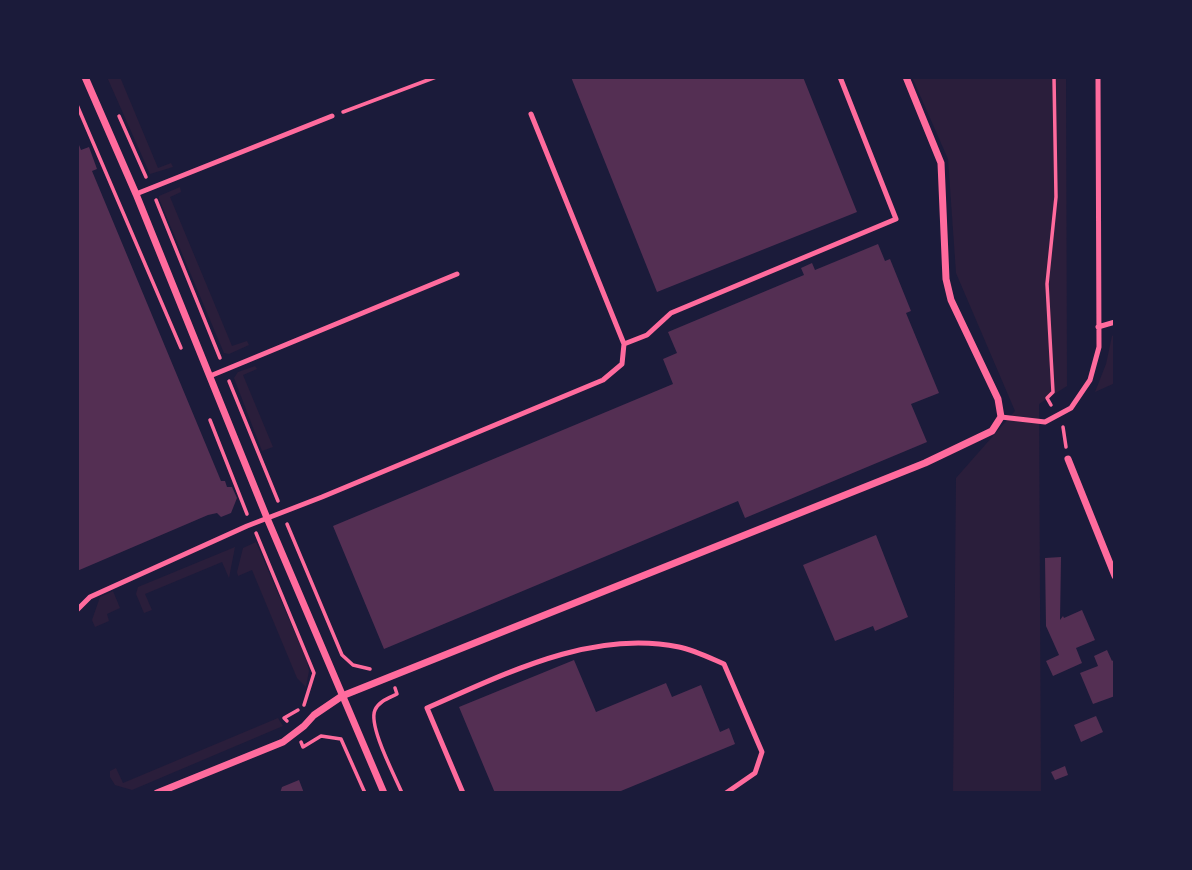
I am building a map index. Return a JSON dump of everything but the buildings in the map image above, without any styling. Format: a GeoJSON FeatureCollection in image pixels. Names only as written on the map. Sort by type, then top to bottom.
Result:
{"type":"FeatureCollection","features":[{"type":"Feature","properties":{"kind":"street"},"geometry":{"type":"LineString","coordinates":[[85,77],[384,793]]}},
{"type":"Feature","properties":{"kind":"street"},"geometry":{"type":"LineString","coordinates":[[157,793],[283,742],[314,715],[342,696],[926,463],[992,431],[1001,416],[998,399],[951,300],[946,279],[941,163],[906,77]]}},
{"type":"Feature","properties":{"kind":"street"},"geometry":{"type":"LineString","coordinates":[[1068,459],[1115,576]]}},
{"type":"Feature","properties":{"kind":"lane"},"geometry":{"type":"LineString","coordinates":[[624,344],[647,335],[671,313],[896,219],[840,77]]}},
{"type":"Feature","properties":{"kind":"lane"},"geometry":{"type":"LineString","coordinates":[[1001,416],[1045,422],[1071,408],[1090,380],[1099,347],[1098,77]]}},
{"type":"Feature","properties":{"kind":"lane"},"geometry":{"type":"LineString","coordinates":[[77,610],[90,597],[252,524],[603,380],[622,364],[624,344],[531,114]]}},
{"type":"Feature","properties":{"kind":"lane"},"geometry":{"type":"LineString","coordinates":[[136,194],[331,116]]}},
{"type":"Feature","properties":{"kind":"lane"},"geometry":{"type":"LineString","coordinates":[[210,376],[457,274]]}},
{"type":"Feature","properties":{"kind":"lane"},"geometry":{"type":"LineString","coordinates":[[1098,327],[1115,322]]}},
{"type":"Feature","properties":{"kind":"lane"},"geometry":{"type":"LineString","coordinates":[[463,793],[427,708],[551,657],[603,645],[647,642],[681,647],[724,664],[762,752],[755,773],[726,793]]}},
{"type":"Feature","properties":{"kind":"path"},"geometry":{"type":"LineString","coordinates":[[331,116],[436,77]]}},
{"type":"Feature","properties":{"kind":"path"},"geometry":{"type":"LineString","coordinates":[[1054,77],[1056,197],[1047,284],[1053,392],[1047,398],[1063,428],[1068,459]]}},
{"type":"Feature","properties":{"kind":"path"},"geometry":{"type":"LineString","coordinates":[[77,105],[185,357]]}},
{"type":"Feature","properties":{"kind":"path"},"geometry":{"type":"LineString","coordinates":[[118,114],[151,187],[342,655],[353,665],[369,669],[386,663],[397,694],[382,701],[375,710],[373,725],[402,793]]}},
{"type":"Feature","properties":{"kind":"path"},"geometry":{"type":"LineString","coordinates":[[210,418],[314,673],[303,707],[284,718],[303,747],[321,736],[341,738],[365,793]]}},
{"type":"Feature","properties":{"kind":"shaded area"},"geometry":{"type":"Polygon","coordinates":[[[107,77],[120,77],[158,168],[171,163],[173,167],[150,174],[107,77]]]}},
{"type":"Feature","properties":{"kind":"shaded area"},"geometry":{"type":"Polygon","coordinates":[[[912,77],[1066,77],[1067,386],[1039,404],[1041,793],[953,793],[956,478],[1015,411],[956,273],[948,159],[912,77]]]}},
{"type":"Feature","properties":{"kind":"shaded area"},"geometry":{"type":"Polygon","coordinates":[[[180,187],[181,192],[170,197],[232,346],[247,341],[249,345],[229,354],[224,353],[159,199],[159,196],[180,187]]]}},
{"type":"Feature","properties":{"kind":"shaded area"},"geometry":{"type":"Polygon","coordinates":[[[1115,334],[1115,383],[1095,392],[1106,364],[1112,336],[1115,334]]]}},
{"type":"Feature","properties":{"kind":"shaded area"},"geometry":{"type":"Polygon","coordinates":[[[255,366],[257,369],[243,375],[273,447],[262,451],[234,378],[238,372],[255,366]]]}},
{"type":"Feature","properties":{"kind":"shaded area"},"geometry":{"type":"Polygon","coordinates":[[[256,542],[307,661],[309,671],[306,687],[297,678],[252,570],[238,576],[243,548],[256,542]]]}},
{"type":"Feature","properties":{"kind":"shaded area"},"geometry":{"type":"Polygon","coordinates":[[[235,547],[229,578],[222,562],[145,594],[152,610],[144,613],[136,594],[138,587],[235,547]]]}},
{"type":"Feature","properties":{"kind":"shaded area"},"geometry":{"type":"Polygon","coordinates":[[[113,591],[120,608],[107,614],[109,621],[95,627],[92,620],[100,597],[113,591]]]}},
{"type":"Feature","properties":{"kind":"shaded area"},"geometry":{"type":"Polygon","coordinates":[[[278,718],[283,726],[132,790],[115,785],[110,777],[110,771],[116,768],[123,783],[278,718]]]}}]}
